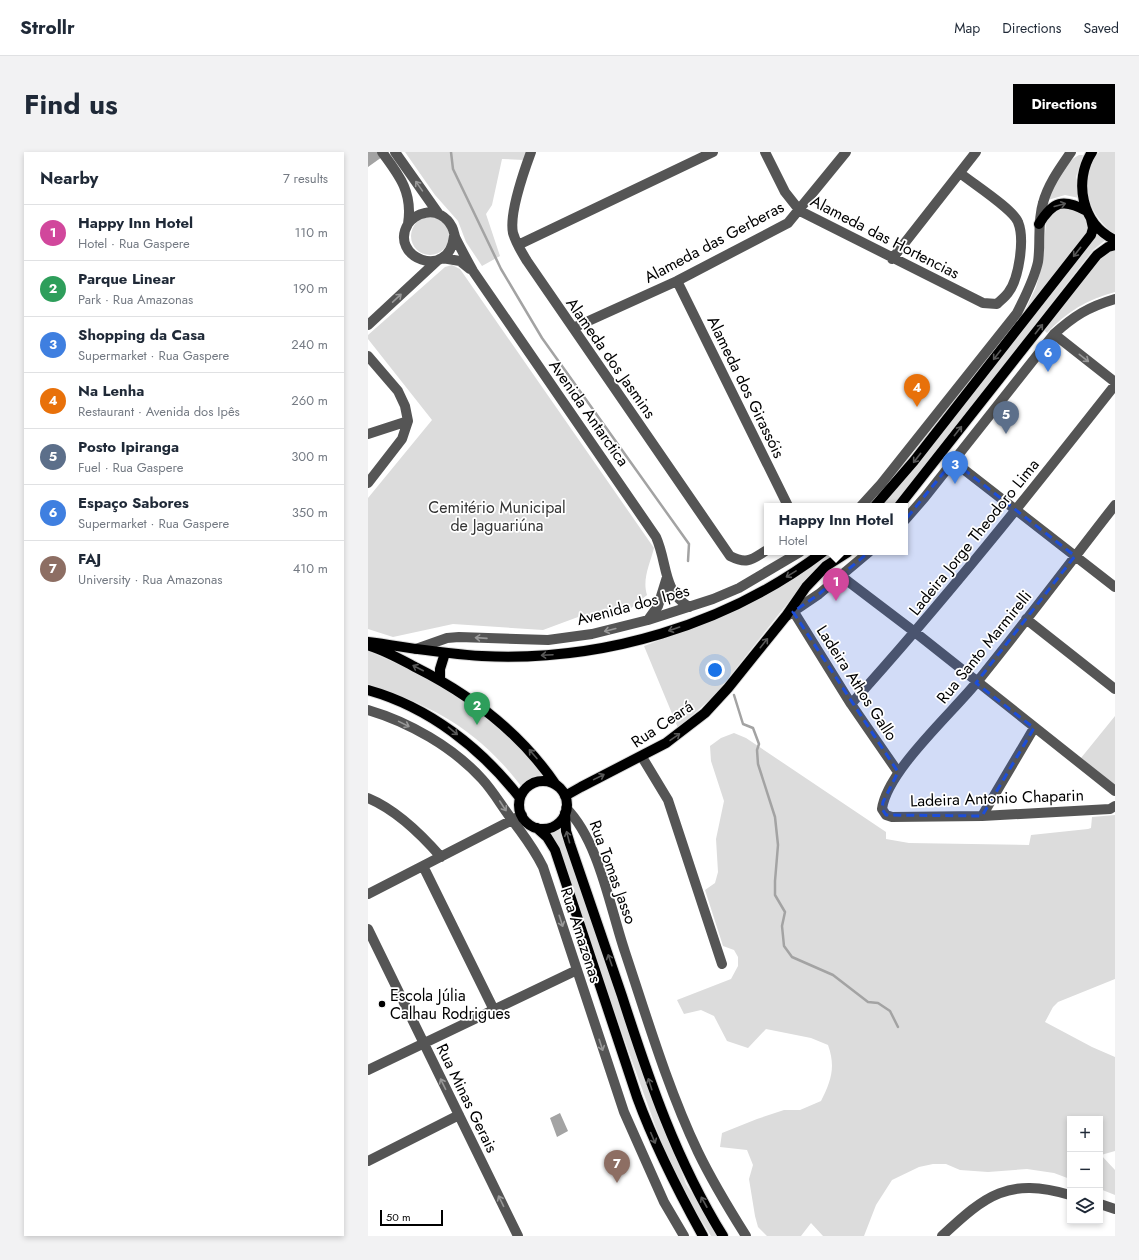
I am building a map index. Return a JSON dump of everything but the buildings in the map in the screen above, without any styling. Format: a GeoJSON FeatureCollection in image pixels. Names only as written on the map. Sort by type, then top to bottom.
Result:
{"type":"FeatureCollection","features":[{"type":"Feature","properties":{"kind":"main road"},"geometry":{"type":"LineString","coordinates":[[878,503],[914,461],[1090,235],[1093,228],[1083,200],[1082,176],[1090,152]]}},
{"type":"Feature","properties":{"kind":"main road"},"geometry":{"type":"LineString","coordinates":[[1039,224],[1047,211],[1063,203],[1071,204],[1089,215],[1100,230],[1115,240]]}},
{"type":"Feature","properties":{"kind":"main road"},"geometry":{"type":"LineString","coordinates":[[901,503],[1097,255],[1115,244]]}},
{"type":"Feature","properties":{"kind":"main road"},"geometry":{"type":"LineString","coordinates":[[368,642],[444,653],[483,656],[547,655],[607,648],[630,643],[690,623],[746,600],[818,555]]}},
{"type":"Feature","properties":{"kind":"main road","name":"Rua Ceará"},"geometry":{"type":"LineString","coordinates":[[565,796],[581,786],[642,757],[666,743],[706,713],[790,612],[806,587],[826,566],[843,555]]}},
{"type":"Feature","properties":{"kind":"main road"},"geometry":{"type":"LineString","coordinates":[[368,646],[390,654],[440,680],[475,701],[500,721],[529,749],[565,796],[566,831],[652,1090],[670,1135],[692,1181],[723,1236]]}},
{"type":"Feature","properties":{"kind":"main road"},"geometry":{"type":"LineString","coordinates":[[440,680],[440,669],[444,653]]}},
{"type":"Feature","properties":{"kind":"main road"},"geometry":{"type":"LineString","coordinates":[[368,690],[408,704],[448,727],[474,749],[510,785],[520,798]]}},
{"type":"Feature","properties":{"kind":"main road"},"geometry":{"type":"LineString","coordinates":[[556,785],[545,781],[533,783],[524,790],[520,798],[519,806],[522,815],[530,824],[547,837],[555,850],[637,1097],[652,1137],[672,1180],[703,1236]]}},
{"type":"Feature","properties":{"kind":"main road"},"geometry":{"type":"LineString","coordinates":[[537,828],[545,828],[555,825],[561,820],[566,810]]}},
{"type":"Feature","properties":{"kind":"street"},"geometry":{"type":"LineString","coordinates":[[368,325],[451,249],[454,236],[450,222],[438,214],[396,159],[382,152]]}},
{"type":"Feature","properties":{"kind":"street","name":"Alameda dos Jasmins"},"geometry":{"type":"LineString","coordinates":[[531,152],[514,213],[513,233],[527,262],[730,556],[740,561],[748,562],[764,552]]}},
{"type":"Feature","properties":{"kind":"street"},"geometry":{"type":"LineString","coordinates":[[518,245],[713,152]]}},
{"type":"Feature","properties":{"kind":"street","name":"Alameda das Hortencias"},"geometry":{"type":"LineString","coordinates":[[765,152],[785,192],[800,211],[892,259],[983,303],[997,304],[1009,292],[1018,268],[1021,244],[1018,222],[1011,212],[960,173]]}},
{"type":"Feature","properties":{"kind":"street","name":"Alameda das Gerberas"},"geometry":{"type":"LineString","coordinates":[[573,328],[677,281],[788,223],[800,211],[846,152]]}},
{"type":"Feature","properties":{"kind":"street"},"geometry":{"type":"LineString","coordinates":[[892,259],[976,152]]}},
{"type":"Feature","properties":{"kind":"street"},"geometry":{"type":"LineString","coordinates":[[864,503],[881,484],[1017,314],[1027,293],[1038,261],[1039,224],[1042,204],[1048,188],[1071,152]]}},
{"type":"Feature","properties":{"kind":"street"},"geometry":{"type":"LineString","coordinates":[[396,159],[401,178],[406,188],[410,211],[404,239],[410,252],[420,260],[428,262],[441,259]]}},
{"type":"Feature","properties":{"kind":"street"},"geometry":{"type":"LineString","coordinates":[[408,224],[415,216],[422,213],[438,214]]}},
{"type":"Feature","properties":{"kind":"street","name":"Avenida Antarctica"},"geometry":{"type":"LineString","coordinates":[[454,236],[473,271],[656,537],[663,552],[667,577],[674,595],[689,606]]}},
{"type":"Feature","properties":{"kind":"street","name":"Avenida Antarctica"},"geometry":{"type":"LineString","coordinates":[[441,259],[460,261],[473,271]]}},
{"type":"Feature","properties":{"kind":"street","name":"Alameda dos Girassóis"},"geometry":{"type":"LineString","coordinates":[[677,281],[787,503]]}},
{"type":"Feature","properties":{"kind":"street"},"geometry":{"type":"LineString","coordinates":[[908,517],[925,498],[1054,334],[1075,316],[1087,309],[1115,299]]}},
{"type":"Feature","properties":{"kind":"street"},"geometry":{"type":"LineString","coordinates":[[1054,334],[1115,383]]}},
{"type":"Feature","properties":{"kind":"street"},"geometry":{"type":"LineString","coordinates":[[368,356],[398,391],[405,406],[408,421],[402,439],[368,483]]}},
{"type":"Feature","properties":{"kind":"street","name":"Ladeira Jorge Theodoro Lima"},"geometry":{"type":"LineString","coordinates":[[851,704],[916,633],[1017,510],[1115,383]]}},
{"type":"Feature","properties":{"kind":"street"},"geometry":{"type":"LineString","coordinates":[[368,434],[408,421]]}},
{"type":"Feature","properties":{"kind":"street"},"geometry":{"type":"LineString","coordinates":[[953,461],[1115,587]]}},
{"type":"Feature","properties":{"kind":"street","name":"Rua Santo Marmirelli"},"geometry":{"type":"LineString","coordinates":[[882,809],[883,802],[898,772],[976,683],[1115,505]]}},
{"type":"Feature","properties":{"kind":"street","name":"Avenida dos Ipês"},"geometry":{"type":"LineString","coordinates":[[416,649],[447,638],[459,637],[548,640],[592,634],[648,620],[739,588],[795,555]]}},
{"type":"Feature","properties":{"kind":"street"},"geometry":{"type":"LineString","coordinates":[[790,612],[819,594],[866,555]]}},
{"type":"Feature","properties":{"kind":"street"},"geometry":{"type":"LineString","coordinates":[[841,576],[916,633],[976,683],[1115,791]]}},
{"type":"Feature","properties":{"kind":"street","name":"Avenida Antarctica"},"geometry":{"type":"LineString","coordinates":[[648,620],[658,606],[667,577]]}},
{"type":"Feature","properties":{"kind":"street"},"geometry":{"type":"LineString","coordinates":[[663,590],[667,602],[676,611]]}},
{"type":"Feature","properties":{"kind":"street","name":"Ladeira Athos Gallo"},"geometry":{"type":"LineString","coordinates":[[790,612],[898,772]]}},
{"type":"Feature","properties":{"kind":"street"},"geometry":{"type":"LineString","coordinates":[[1026,619],[1115,689]]}},
{"type":"Feature","properties":{"kind":"street","name":"Rua Amazonas"},"geometry":{"type":"LineString","coordinates":[[368,710],[404,724],[431,739],[460,759],[491,789],[512,821],[533,846],[543,867],[624,1112],[664,1202],[684,1236]]}},
{"type":"Feature","properties":{"kind":"street"},"geometry":{"type":"LineString","coordinates":[[982,816],[1034,728]]}},
{"type":"Feature","properties":{"kind":"street"},"geometry":{"type":"LineString","coordinates":[[642,757],[668,800],[722,964]]}},
{"type":"Feature","properties":{"kind":"street"},"geometry":{"type":"LineString","coordinates":[[368,798],[401,817],[424,837],[441,857]]}},
{"type":"Feature","properties":{"kind":"street","name":"Ladeira Antonio Chaparin"},"geometry":{"type":"LineString","coordinates":[[882,809],[886,814],[892,817],[982,816],[1110,809],[1115,806]]}},
{"type":"Feature","properties":{"kind":"street","name":"Rua Tomas Jasso"},"geometry":{"type":"LineString","coordinates":[[566,810],[576,818],[587,837],[682,1114],[702,1159],[746,1236]]}},
{"type":"Feature","properties":{"kind":"street"},"geometry":{"type":"LineString","coordinates":[[368,894],[522,815]]}},
{"type":"Feature","properties":{"kind":"street"},"geometry":{"type":"LineString","coordinates":[[423,866],[494,1010]]}},
{"type":"Feature","properties":{"kind":"street","name":"Rua Minas Gerais"},"geometry":{"type":"LineString","coordinates":[[368,930],[518,1236]]}},
{"type":"Feature","properties":{"kind":"street"},"geometry":{"type":"LineString","coordinates":[[368,1070],[577,970]]}},
{"type":"Feature","properties":{"kind":"street"},"geometry":{"type":"LineString","coordinates":[[368,1161],[459,1115]]}},
{"type":"Feature","properties":{"kind":"street"},"geometry":{"type":"LineString","coordinates":[[942,1236],[981,1201],[1003,1192],[1028,1188],[1056,1191],[1067,1194]]}},
{"type":"Feature","properties":{"kind":"street"},"geometry":{"type":"LineString","coordinates":[[1103,1205],[1115,1209]]}},
{"type":"Feature","properties":{"kind":"highlighted area"},"geometry":{"type":"Polygon","coordinates":[[[953,461],[1075,556],[976,683],[1034,728],[982,816],[886,815],[882,809],[883,802],[898,772],[793,612],[819,594],[901,525],[953,461]]]}},
{"type":"Feature","properties":{"kind":"green space"},"geometry":{"type":"Polygon","coordinates":[[[405,152],[527,152],[524,160],[502,159],[492,205],[486,214],[500,256],[482,266],[466,242],[458,221],[435,195],[405,152]]]}},
{"type":"Feature","properties":{"kind":"green space"},"geometry":{"type":"Polygon","coordinates":[[[1099,152],[1115,152],[1115,235],[1098,217],[1088,196],[1088,174],[1092,163],[1099,152]]]}},
{"type":"Feature","properties":{"kind":"green space"},"geometry":{"type":"Polygon","coordinates":[[[1079,155],[1083,155],[1076,177],[1079,198],[1065,195],[1048,200],[1056,181],[1068,163],[1079,155]]]}},
{"type":"Feature","properties":{"kind":"green space"},"geometry":{"type":"Polygon","coordinates":[[[1065,206],[1084,214],[1089,224],[1087,233],[1024,313],[1036,287],[1043,261],[1046,222],[1049,214],[1065,206]]]}},
{"type":"Feature","properties":{"kind":"green space"},"geometry":{"type":"Polygon","coordinates":[[[426,217],[434,217],[444,222],[448,229],[448,243],[444,250],[434,255],[426,255],[416,250],[414,247],[411,240],[411,232],[416,222],[419,220],[426,217]]]}},
{"type":"Feature","properties":{"kind":"green space"},"geometry":{"type":"Polygon","coordinates":[[[1098,232],[1107,239],[1093,250],[905,492],[895,503],[885,503],[1098,232]]]}},
{"type":"Feature","properties":{"kind":"green space"},"geometry":{"type":"Polygon","coordinates":[[[1115,249],[1115,292],[1096,298],[1078,307],[1054,325],[1047,333],[1044,330],[1100,259],[1107,252],[1115,249]]]}},
{"type":"Feature","properties":{"kind":"green space","name":"Cemitério Municipal de Jaguariúna"},"geometry":{"type":"Polygon","coordinates":[[[452,265],[460,269],[654,548],[645,583],[647,595],[625,613],[578,617],[543,630],[453,624],[393,637],[368,629],[368,498],[432,420],[368,339],[368,335],[445,267],[452,265]]]}},
{"type":"Feature","properties":{"kind":"green space"},"geometry":{"type":"Polygon","coordinates":[[[828,555],[835,555],[818,567],[809,576],[715,695],[678,728],[644,646],[736,611],[775,590],[828,555]]]}},
{"type":"Feature","properties":{"kind":"green space"},"geometry":{"type":"Polygon","coordinates":[[[368,651],[442,686],[477,708],[508,733],[546,775],[532,777],[521,786],[505,766],[488,749],[453,722],[414,702],[368,684],[368,651]]]}},
{"type":"Feature","properties":{"kind":"green space"},"geometry":{"type":"Polygon","coordinates":[[[1115,716],[1115,786],[1081,758],[1115,716]]]}},
{"type":"Feature","properties":{"kind":"green space"},"geometry":{"type":"Polygon","coordinates":[[[734,733],[746,738],[886,832],[886,839],[909,843],[1029,845],[1031,835],[1088,829],[1091,828],[1092,817],[1115,815],[1115,979],[1058,1002],[1053,1007],[1045,1022],[1092,1047],[1115,1057],[1115,1151],[1103,1154],[1103,1116],[1067,1116],[1067,1178],[1054,1173],[1027,1169],[988,1172],[960,1170],[946,1164],[933,1164],[919,1167],[892,1180],[876,1205],[864,1236],[823,1236],[811,1223],[801,1236],[767,1236],[758,1227],[749,1179],[753,1165],[747,1150],[720,1147],[722,1133],[784,1110],[800,1110],[821,1101],[830,1080],[832,1060],[828,1045],[811,1038],[766,1029],[748,1048],[727,1041],[714,1016],[701,1010],[684,1014],[677,1000],[731,979],[738,966],[738,957],[734,950],[723,946],[705,890],[715,883],[718,872],[716,839],[724,801],[711,761],[710,746],[721,738],[734,733]]]}},
{"type":"Feature","properties":{"kind":"green space"},"geometry":{"type":"Polygon","coordinates":[[[563,822],[625,1020],[686,1184],[720,1236],[711,1236],[679,1185],[660,1139],[550,832],[563,822]]]}},
{"type":"Feature","properties":{"kind":"green space"},"geometry":{"type":"Polygon","coordinates":[[[1103,1157],[1115,1170],[1115,1195],[1103,1190],[1103,1157]]]}},
{"type":"Feature","properties":{"kind":"shaded area"},"geometry":{"type":"Polygon","coordinates":[[[368,152],[389,152],[368,167],[368,152]]]}},
{"type":"Feature","properties":{"kind":"shaded area"},"geometry":{"type":"Polygon","coordinates":[[[560,1113],[568,1131],[557,1137],[550,1118],[560,1113]]]}},
{"type":"Feature","properties":{"kind":"waterway"},"geometry":{"type":"LineString","coordinates":[[451,152],[453,169],[501,269],[542,338],[689,544],[688,561]]}},
{"type":"Feature","properties":{"kind":"waterway"},"geometry":{"type":"LineString","coordinates":[[734,695],[743,724],[753,728],[759,744],[757,750],[758,764],[775,817],[778,845],[775,895],[785,912],[782,926],[784,946],[792,957],[833,975],[868,1002],[878,1003],[890,1011],[898,1027]]}},
{"type":"Feature","properties":{"kind":"place","name":"Espaço Sabores"},"geometry":{"type":"Point","coordinates":[1048,372]}},
{"type":"Feature","properties":{"kind":"place","name":"Na Lenha"},"geometry":{"type":"Point","coordinates":[917,407]}},
{"type":"Feature","properties":{"kind":"place","name":"Posto Ipiranga"},"geometry":{"type":"Point","coordinates":[1006,434]}},
{"type":"Feature","properties":{"kind":"place","name":"Shopping da Casa"},"geometry":{"type":"Point","coordinates":[955,484]}},
{"type":"Feature","properties":{"kind":"place","name":"Happy Inn Hotel"},"geometry":{"type":"Point","coordinates":[836,601]}},
{"type":"Feature","properties":{"kind":"place","name":"Parque Linear"},"geometry":{"type":"Point","coordinates":[477,725]}},
{"type":"Feature","properties":{"kind":"place","name":"Escola Júlia Calhau Rodrigues"},"geometry":{"type":"Point","coordinates":[382,1004]}},
{"type":"Feature","properties":{"kind":"place","name":"FAJ"},"geometry":{"type":"Point","coordinates":[617,1183]}}]}
